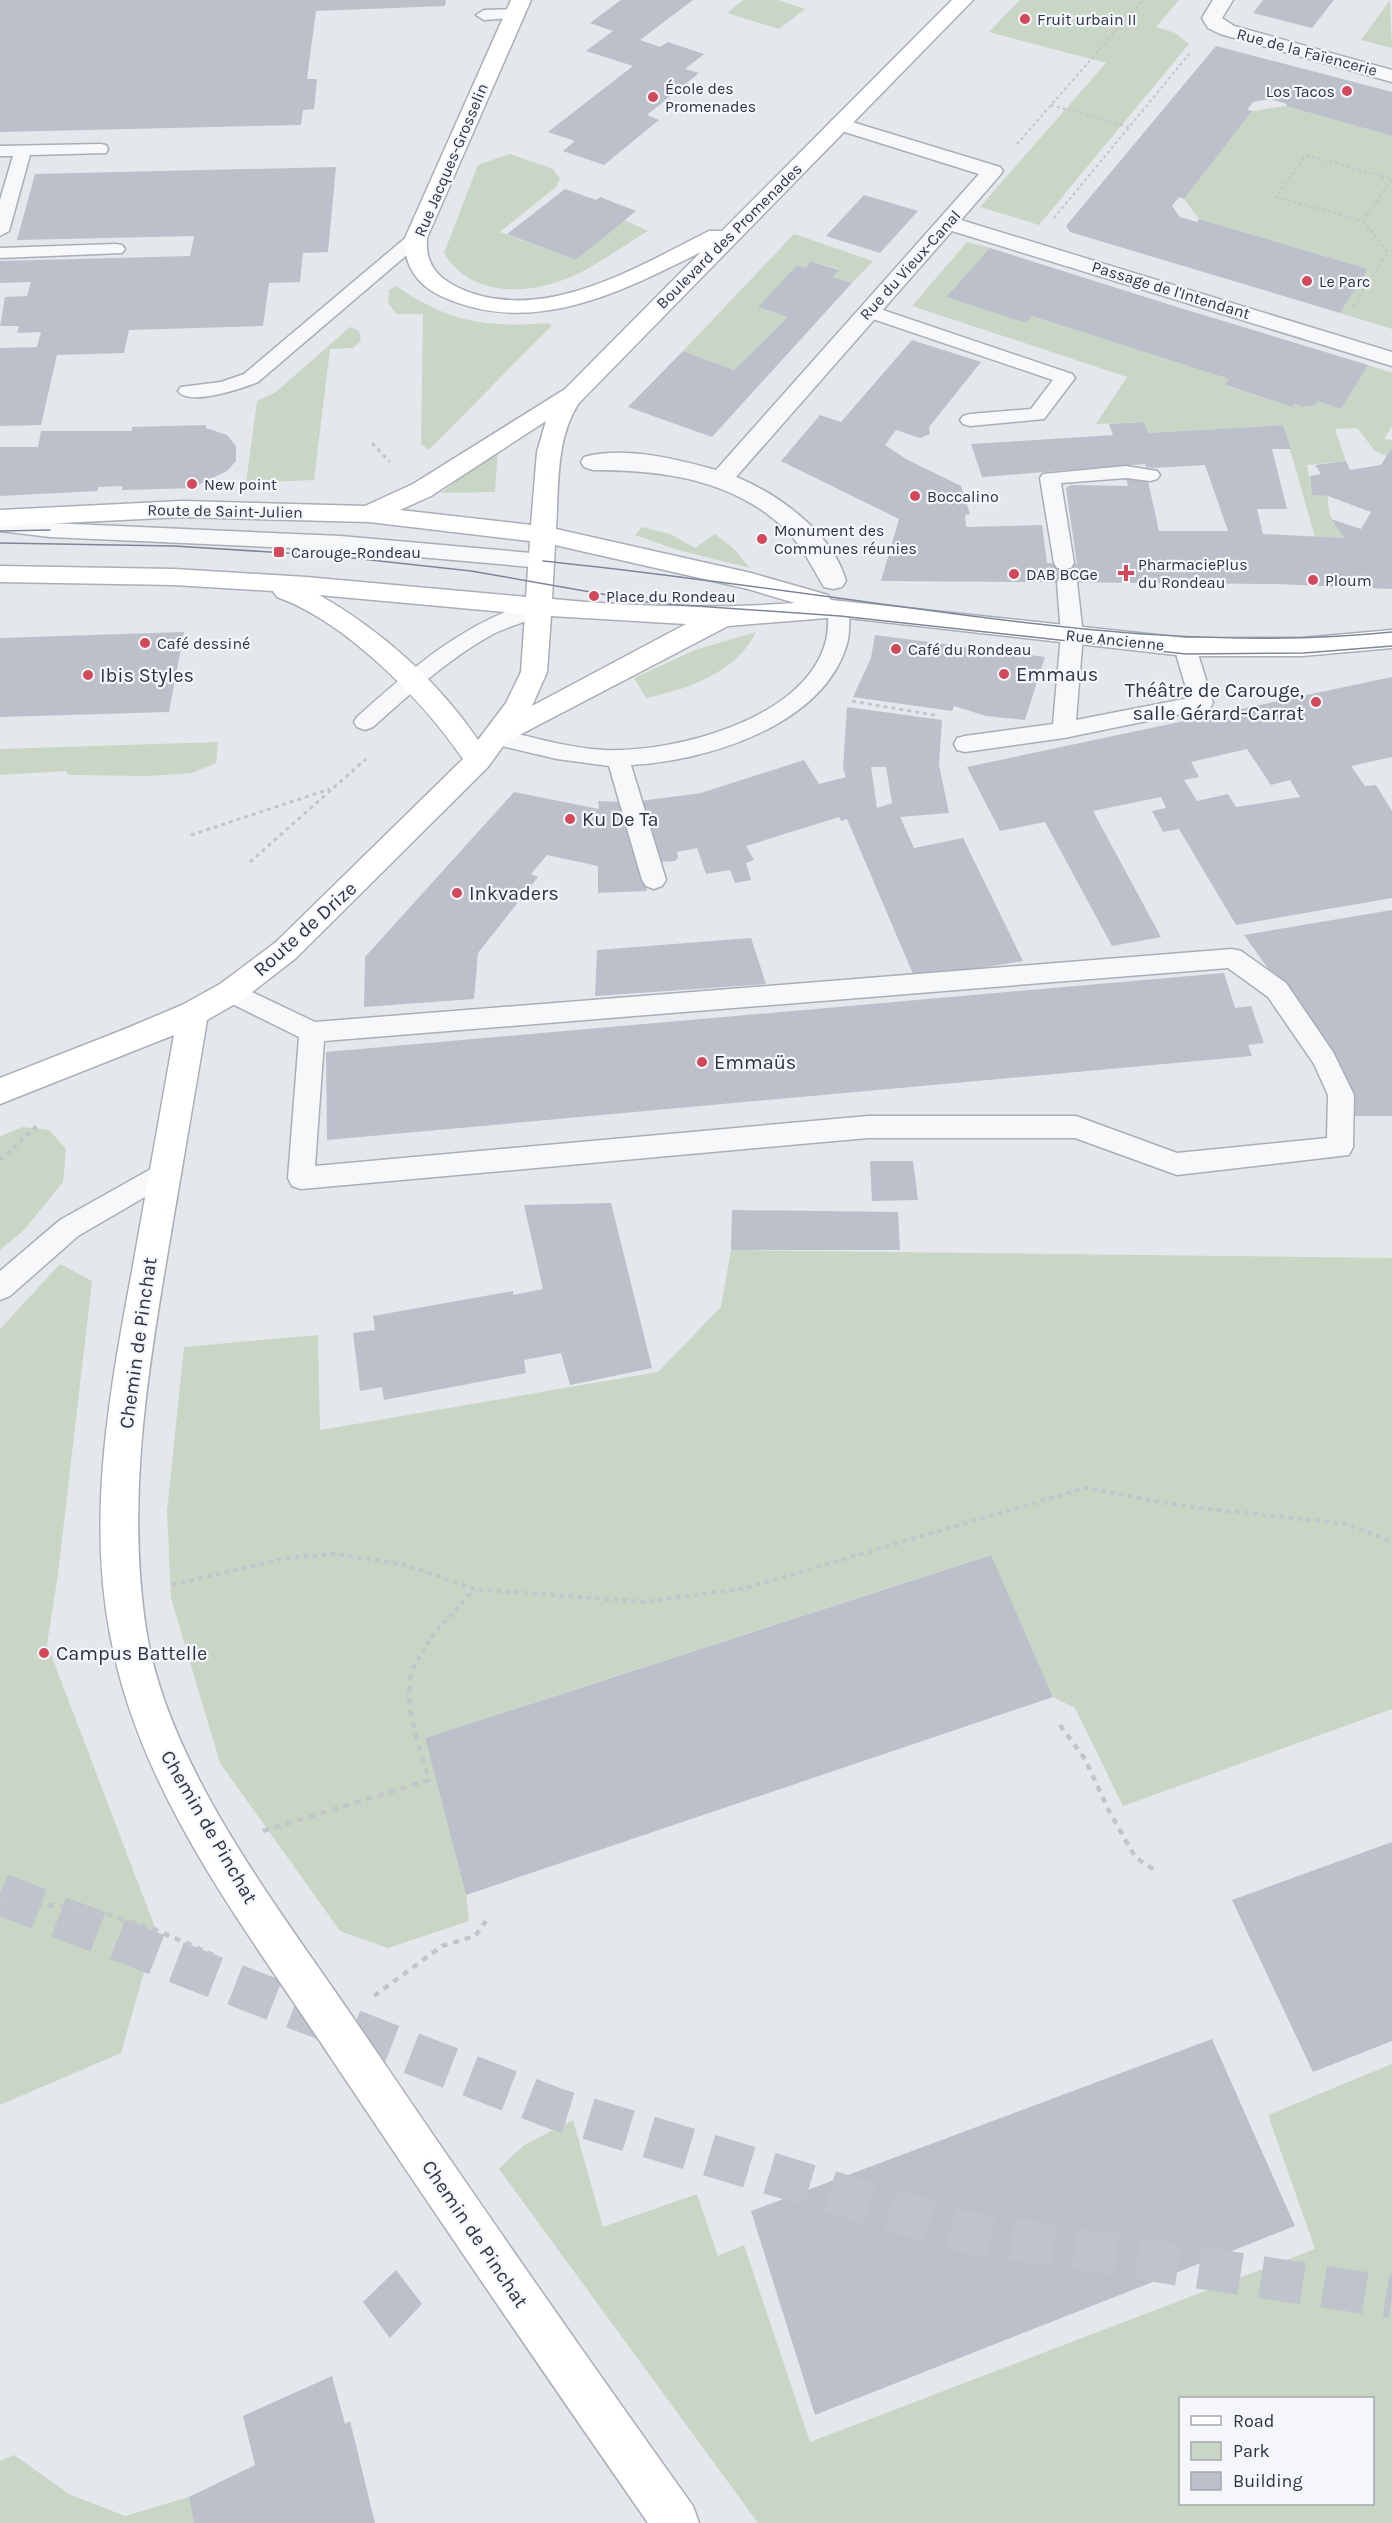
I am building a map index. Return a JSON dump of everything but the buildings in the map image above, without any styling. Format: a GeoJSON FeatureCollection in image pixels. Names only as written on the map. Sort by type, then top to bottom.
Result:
{"type":"FeatureCollection","features":[{"type":"Feature","properties":{"kind":"main road","name":"Boulevard des Promenades"},"geometry":{"type":"LineString","coordinates":[[543,534],[551,437],[559,416],[577,390],[963,0]]}},
{"type":"Feature","properties":{"kind":"main road","name":"Rue Jacques-Grosselin"},"geometry":{"type":"LineString","coordinates":[[518,7],[416,238],[415,246],[419,266],[426,276],[449,294],[494,307],[532,307],[562,302],[616,284],[738,226]]}},
{"type":"Feature","properties":{"kind":"main road"},"geometry":{"type":"LineString","coordinates":[[369,514],[422,490],[577,390]]}},
{"type":"Feature","properties":{"kind":"main road","name":"Route de Saint-Julien"},"geometry":{"type":"LineString","coordinates":[[0,518],[182,509],[369,514],[543,534]]}},
{"type":"Feature","properties":{"kind":"main road"},"geometry":{"type":"LineString","coordinates":[[264,583],[303,597],[333,615],[413,679],[433,699],[478,760],[518,707],[534,672],[543,534],[751,581],[839,608]]}},
{"type":"Feature","properties":{"kind":"main road"},"geometry":{"type":"LineString","coordinates":[[0,574],[174,577],[333,587],[421,598],[609,613],[725,617],[839,608]]}},
{"type":"Feature","properties":{"kind":"main road","name":"Rue Ancienne"},"geometry":{"type":"LineString","coordinates":[[839,608],[1185,646],[1302,646],[1392,639]]}},
{"type":"Feature","properties":{"kind":"main road"},"geometry":{"type":"LineString","coordinates":[[497,737],[673,640],[725,617]]}},
{"type":"Feature","properties":{"kind":"main road","name":"Route de Drize"},"geometry":{"type":"LineString","coordinates":[[0,1091],[193,1013],[231,992],[286,950],[478,760]]}},
{"type":"Feature","properties":{"kind":"main road","name":"Chemin de Pinchat"},"geometry":{"type":"LineString","coordinates":[[193,1013],[132,1364],[120,1484],[120,1561],[128,1633],[159,1739],[178,1781],[238,1882],[518,2299],[676,2523]]}},
{"type":"Feature","properties":{"kind":"street","name":"Rue de la Faïencerie"},"geometry":{"type":"LineString","coordinates":[[1223,0],[1212,18],[1215,24],[1227,30],[1392,76]]}},
{"type":"Feature","properties":{"kind":"street"},"geometry":{"type":"LineString","coordinates":[[839,124],[993,171]]}},
{"type":"Feature","properties":{"kind":"street","name":"Rue du Vieux-Canal"},"geometry":{"type":"LineString","coordinates":[[721,478],[993,171]]}},
{"type":"Feature","properties":{"kind":"street","name":"Passage de l'Intendant"},"geometry":{"type":"LineString","coordinates":[[949,222],[1392,359]]}},
{"type":"Feature","properties":{"kind":"street"},"geometry":{"type":"LineString","coordinates":[[593,462],[672,466],[721,478],[761,497],[787,516],[810,542],[833,581]]}},
{"type":"Feature","properties":{"kind":"lane"},"geometry":{"type":"LineString","coordinates":[[484,15],[518,7]]}},
{"type":"Feature","properties":{"kind":"lane"},"geometry":{"type":"LineString","coordinates":[[0,151],[100,149]]}},
{"type":"Feature","properties":{"kind":"lane"},"geometry":{"type":"LineString","coordinates":[[0,231],[23,150]]}},
{"type":"Feature","properties":{"kind":"lane"},"geometry":{"type":"LineString","coordinates":[[188,392],[224,388],[251,378],[416,238]]}},
{"type":"Feature","properties":{"kind":"lane"},"geometry":{"type":"LineString","coordinates":[[0,253],[116,249]]}},
{"type":"Feature","properties":{"kind":"lane"},"geometry":{"type":"LineString","coordinates":[[868,311],[1065,378],[1037,415],[970,420]]}},
{"type":"Feature","properties":{"kind":"lane"},"geometry":{"type":"LineString","coordinates":[[1064,730],[1072,635],[1050,478],[1126,472],[1150,475]]}},
{"type":"Feature","properties":{"kind":"lane"},"geometry":{"type":"LineString","coordinates":[[0,524],[50,530],[340,543],[543,561]]}},
{"type":"Feature","properties":{"kind":"lane"},"geometry":{"type":"LineString","coordinates":[[365,722],[439,656],[480,629],[540,607]]}},
{"type":"Feature","properties":{"kind":"lane"},"geometry":{"type":"LineString","coordinates":[[497,737],[559,751],[618,758],[647,757],[716,743],[752,728],[790,705],[827,664],[840,627],[839,608]]}},
{"type":"Feature","properties":{"kind":"lane"},"geometry":{"type":"LineString","coordinates":[[965,744],[1064,730],[1202,703],[1185,646]]}},
{"type":"Feature","properties":{"kind":"lane"},"geometry":{"type":"LineString","coordinates":[[618,758],[654,880]]}},
{"type":"Feature","properties":{"kind":"lane"},"geometry":{"type":"LineString","coordinates":[[231,992],[312,1032],[1232,958],[1277,990],[1324,1059],[1341,1095],[1340,1147],[1177,1164],[1076,1127],[868,1127],[301,1178],[312,1032]]}},
{"type":"Feature","properties":{"kind":"lane"},"geometry":{"type":"LineString","coordinates":[[0,1288],[69,1228],[165,1172]]}},
{"type":"Feature","properties":{"kind":"path"},"geometry":{"type":"LineString","coordinates":[[993,171],[1143,0]]}},
{"type":"Feature","properties":{"kind":"path"},"geometry":{"type":"LineString","coordinates":[[1030,247],[1196,47]]}},
{"type":"Feature","properties":{"kind":"path"},"geometry":{"type":"LineString","coordinates":[[1051,105],[1129,127]]}},
{"type":"Feature","properties":{"kind":"path"},"geometry":{"type":"LineString","coordinates":[[1332,340],[1390,252],[1363,221],[1276,197],[1306,155],[1392,179],[1363,221]]}},
{"type":"Feature","properties":{"kind":"path"},"geometry":{"type":"LineString","coordinates":[[842,699],[946,717],[965,744]]}},
{"type":"Feature","properties":{"kind":"path"},"geometry":{"type":"LineString","coordinates":[[250,862],[374,751]]}},
{"type":"Feature","properties":{"kind":"path"},"geometry":{"type":"LineString","coordinates":[[191,835],[332,789]]}},
{"type":"Feature","properties":{"kind":"path"},"geometry":{"type":"LineString","coordinates":[[0,1160],[44,1119]]}},
{"type":"Feature","properties":{"kind":"path"},"geometry":{"type":"LineString","coordinates":[[162,1588],[285,1558],[335,1554],[406,1565],[474,1589],[645,1602],[746,1588],[1085,1488],[1183,1506],[1347,1524],[1392,1542]]}},
{"type":"Feature","properties":{"kind":"path"},"geometry":{"type":"LineString","coordinates":[[257,1833],[429,1780],[408,1689],[411,1672],[419,1655],[474,1589]]}},
{"type":"Feature","properties":{"kind":"path"},"geometry":{"type":"LineString","coordinates":[[1060,1725],[1085,1759],[1109,1811],[1135,1857],[1156,1871]]}},
{"type":"Feature","properties":{"kind":"path"},"geometry":{"type":"LineString","coordinates":[[0,1902],[88,1908],[156,1930],[218,1957]]}},
{"type":"Feature","properties":{"kind":"path"},"geometry":{"type":"LineString","coordinates":[[371,1998],[442,1946],[475,1936],[486,1921]]}},
{"type":"Feature","properties":{"kind":"green space"},"geometry":{"type":"Polygon","coordinates":[[[743,0],[778,0],[805,9],[779,29],[727,13],[743,0]]]}},
{"type":"Feature","properties":{"kind":"green space"},"geometry":{"type":"Polygon","coordinates":[[[1020,0],[1179,0],[1156,27],[1175,33],[1189,44],[1039,225],[980,207],[1106,63],[989,32],[1020,0]]]}},
{"type":"Feature","properties":{"kind":"green space"},"geometry":{"type":"Polygon","coordinates":[[[1390,0],[1392,48],[1361,40],[1390,0]]]}},
{"type":"Feature","properties":{"kind":"green space"},"geometry":{"type":"Polygon","coordinates":[[[1286,106],[1392,136],[1392,329],[1340,313],[1368,269],[1199,219],[1184,199],[1252,111],[1286,106]]]}},
{"type":"Feature","properties":{"kind":"green space"},"geometry":{"type":"Polygon","coordinates":[[[510,154],[553,169],[560,179],[556,187],[500,232],[576,260],[624,220],[648,231],[589,268],[551,284],[534,288],[499,288],[483,285],[468,278],[444,253],[478,165],[510,154]]]}},
{"type":"Feature","properties":{"kind":"green space"},"geometry":{"type":"Polygon","coordinates":[[[794,234],[873,261],[852,283],[833,277],[839,269],[811,261],[805,268],[797,265],[759,307],[788,317],[734,370],[683,351],[794,234]]]}},
{"type":"Feature","properties":{"kind":"green space"},"geometry":{"type":"Polygon","coordinates":[[[967,242],[990,248],[946,297],[1026,323],[1032,316],[1229,379],[1226,386],[1292,407],[1294,404],[1305,407],[1314,405],[1317,401],[1341,409],[1368,365],[1392,373],[1392,426],[1384,439],[1392,440],[1392,447],[1387,456],[1375,451],[1357,428],[1335,429],[1346,461],[1307,465],[1313,495],[1328,496],[1332,518],[1344,538],[1315,537],[1283,425],[1149,433],[1144,422],[1096,424],[1127,377],[912,306],[967,242]]]}},
{"type":"Feature","properties":{"kind":"green space"},"geometry":{"type":"Polygon","coordinates":[[[396,286],[433,308],[468,320],[486,323],[548,323],[552,325],[429,450],[421,444],[423,314],[396,314],[388,302],[389,290],[396,286]]]}},
{"type":"Feature","properties":{"kind":"green space"},"geometry":{"type":"Polygon","coordinates":[[[350,327],[359,331],[361,340],[353,348],[330,349],[314,480],[246,483],[257,401],[276,392],[350,327]]]}},
{"type":"Feature","properties":{"kind":"green space"},"geometry":{"type":"Polygon","coordinates":[[[489,446],[498,448],[495,492],[441,493],[458,480],[489,446]]]}},
{"type":"Feature","properties":{"kind":"green space"},"geometry":{"type":"Polygon","coordinates":[[[642,527],[670,534],[695,548],[715,534],[733,548],[750,568],[678,550],[635,535],[642,527]]]}},
{"type":"Feature","properties":{"kind":"green space"},"geometry":{"type":"Polygon","coordinates":[[[756,632],[747,646],[723,669],[694,684],[646,698],[634,678],[695,650],[756,632]]]}},
{"type":"Feature","properties":{"kind":"green space"},"geometry":{"type":"Polygon","coordinates":[[[218,742],[216,763],[192,773],[150,776],[69,775],[66,771],[0,775],[0,749],[218,742]]]}},
{"type":"Feature","properties":{"kind":"green space"},"geometry":{"type":"Polygon","coordinates":[[[23,1127],[49,1130],[66,1149],[63,1182],[24,1230],[0,1250],[0,1136],[23,1127]]]}},
{"type":"Feature","properties":{"kind":"green space"},"geometry":{"type":"Polygon","coordinates":[[[731,1250],[1392,1258],[1392,1709],[1123,1806],[1075,1708],[1053,1697],[990,1555],[425,1738],[466,1895],[469,1921],[388,1948],[340,1931],[220,1763],[171,1598],[167,1511],[184,1347],[318,1335],[320,1430],[658,1372],[721,1307],[731,1250]]]}},
{"type":"Feature","properties":{"kind":"green space","name":"Campus Battelle"},"geometry":{"type":"Polygon","coordinates":[[[60,1264],[92,1281],[58,1574],[47,1644],[156,1930],[121,2053],[0,2105],[0,1329],[60,1264]]]}},
{"type":"Feature","properties":{"kind":"green space"},"geometry":{"type":"Polygon","coordinates":[[[1392,2064],[1392,2523],[758,2523],[499,2169],[524,2145],[573,2120],[603,2227],[697,2194],[718,2256],[744,2245],[810,2442],[1315,2249],[1268,2115],[1392,2064]]]}},
{"type":"Feature","properties":{"kind":"green space"},"geometry":{"type":"Polygon","coordinates":[[[14,2455],[69,2494],[125,2516],[189,2497],[194,2523],[0,2523],[0,2461],[14,2455]]]}},
{"type":"Feature","properties":{"kind":"tunnel"},"geometry":{"type":"LineString","coordinates":[[0,1894],[556,2109],[965,2232],[1392,2297]]}},
{"type":"Feature","properties":{"kind":"tram line"},"geometry":{"type":"LineString","coordinates":[[0,531],[50,530]]}},
{"type":"Feature","properties":{"kind":"tram line"},"geometry":{"type":"LineString","coordinates":[[0,543],[174,546],[334,556],[471,571],[653,603],[840,616],[1186,654],[1304,653],[1392,646]]}},
{"type":"Feature","properties":{"kind":"tram line"},"geometry":{"type":"LineString","coordinates":[[543,561],[1042,625],[1158,635],[1275,638],[1333,637],[1392,632]]}},
{"type":"Feature","properties":{"kind":"place","name":"Fruit urbain II"},"geometry":{"type":"Point","coordinates":[1025,19]}},
{"type":"Feature","properties":{"kind":"place","name":"Los Tacos"},"geometry":{"type":"Point","coordinates":[1347,91]}},
{"type":"Feature","properties":{"kind":"place","name":"École des Promenades"},"geometry":{"type":"Point","coordinates":[653,97]}},
{"type":"Feature","properties":{"kind":"place","name":"Le Parc"},"geometry":{"type":"Point","coordinates":[1307,281]}},
{"type":"Feature","properties":{"kind":"place","name":"New point"},"geometry":{"type":"Point","coordinates":[192,484]}},
{"type":"Feature","properties":{"kind":"place","name":"Boccalino"},"geometry":{"type":"Point","coordinates":[915,496]}},
{"type":"Feature","properties":{"kind":"place","name":"Monument des Communes réunies"},"geometry":{"type":"Point","coordinates":[762,539]}},
{"type":"Feature","properties":{"kind":"place","name":"Carouge-Rondeau"},"geometry":{"type":"Point","coordinates":[279,552]}},
{"type":"Feature","properties":{"kind":"place","name":"PharmaciePlus du Rondeau"},"geometry":{"type":"Point","coordinates":[1126,573]}},
{"type":"Feature","properties":{"kind":"place","name":"DAB BCGe"},"geometry":{"type":"Point","coordinates":[1014,574]}},
{"type":"Feature","properties":{"kind":"place","name":"Ploum"},"geometry":{"type":"Point","coordinates":[1313,580]}},
{"type":"Feature","properties":{"kind":"place","name":"Place du Rondeau"},"geometry":{"type":"Point","coordinates":[594,596]}},
{"type":"Feature","properties":{"kind":"place","name":"Café dessiné"},"geometry":{"type":"Point","coordinates":[145,643]}},
{"type":"Feature","properties":{"kind":"place","name":"Café du Rondeau"},"geometry":{"type":"Point","coordinates":[896,649]}},
{"type":"Feature","properties":{"kind":"place","name":"Emmaus"},"geometry":{"type":"Point","coordinates":[1004,674]}},
{"type":"Feature","properties":{"kind":"place","name":"Ibis Styles"},"geometry":{"type":"Point","coordinates":[88,675]}},
{"type":"Feature","properties":{"kind":"place","name":"Théâtre de Carouge, salle Gérard-Carrat"},"geometry":{"type":"Point","coordinates":[1316,702]}},
{"type":"Feature","properties":{"kind":"place","name":"Ku De Ta"},"geometry":{"type":"Point","coordinates":[570,819]}},
{"type":"Feature","properties":{"kind":"place","name":"Inkvaders"},"geometry":{"type":"Point","coordinates":[457,893]}},
{"type":"Feature","properties":{"kind":"place","name":"Emmaüs"},"geometry":{"type":"Point","coordinates":[702,1062]}},
{"type":"Feature","properties":{"kind":"place","name":"Campus Battelle"},"geometry":{"type":"Point","coordinates":[44,1653]}}]}
